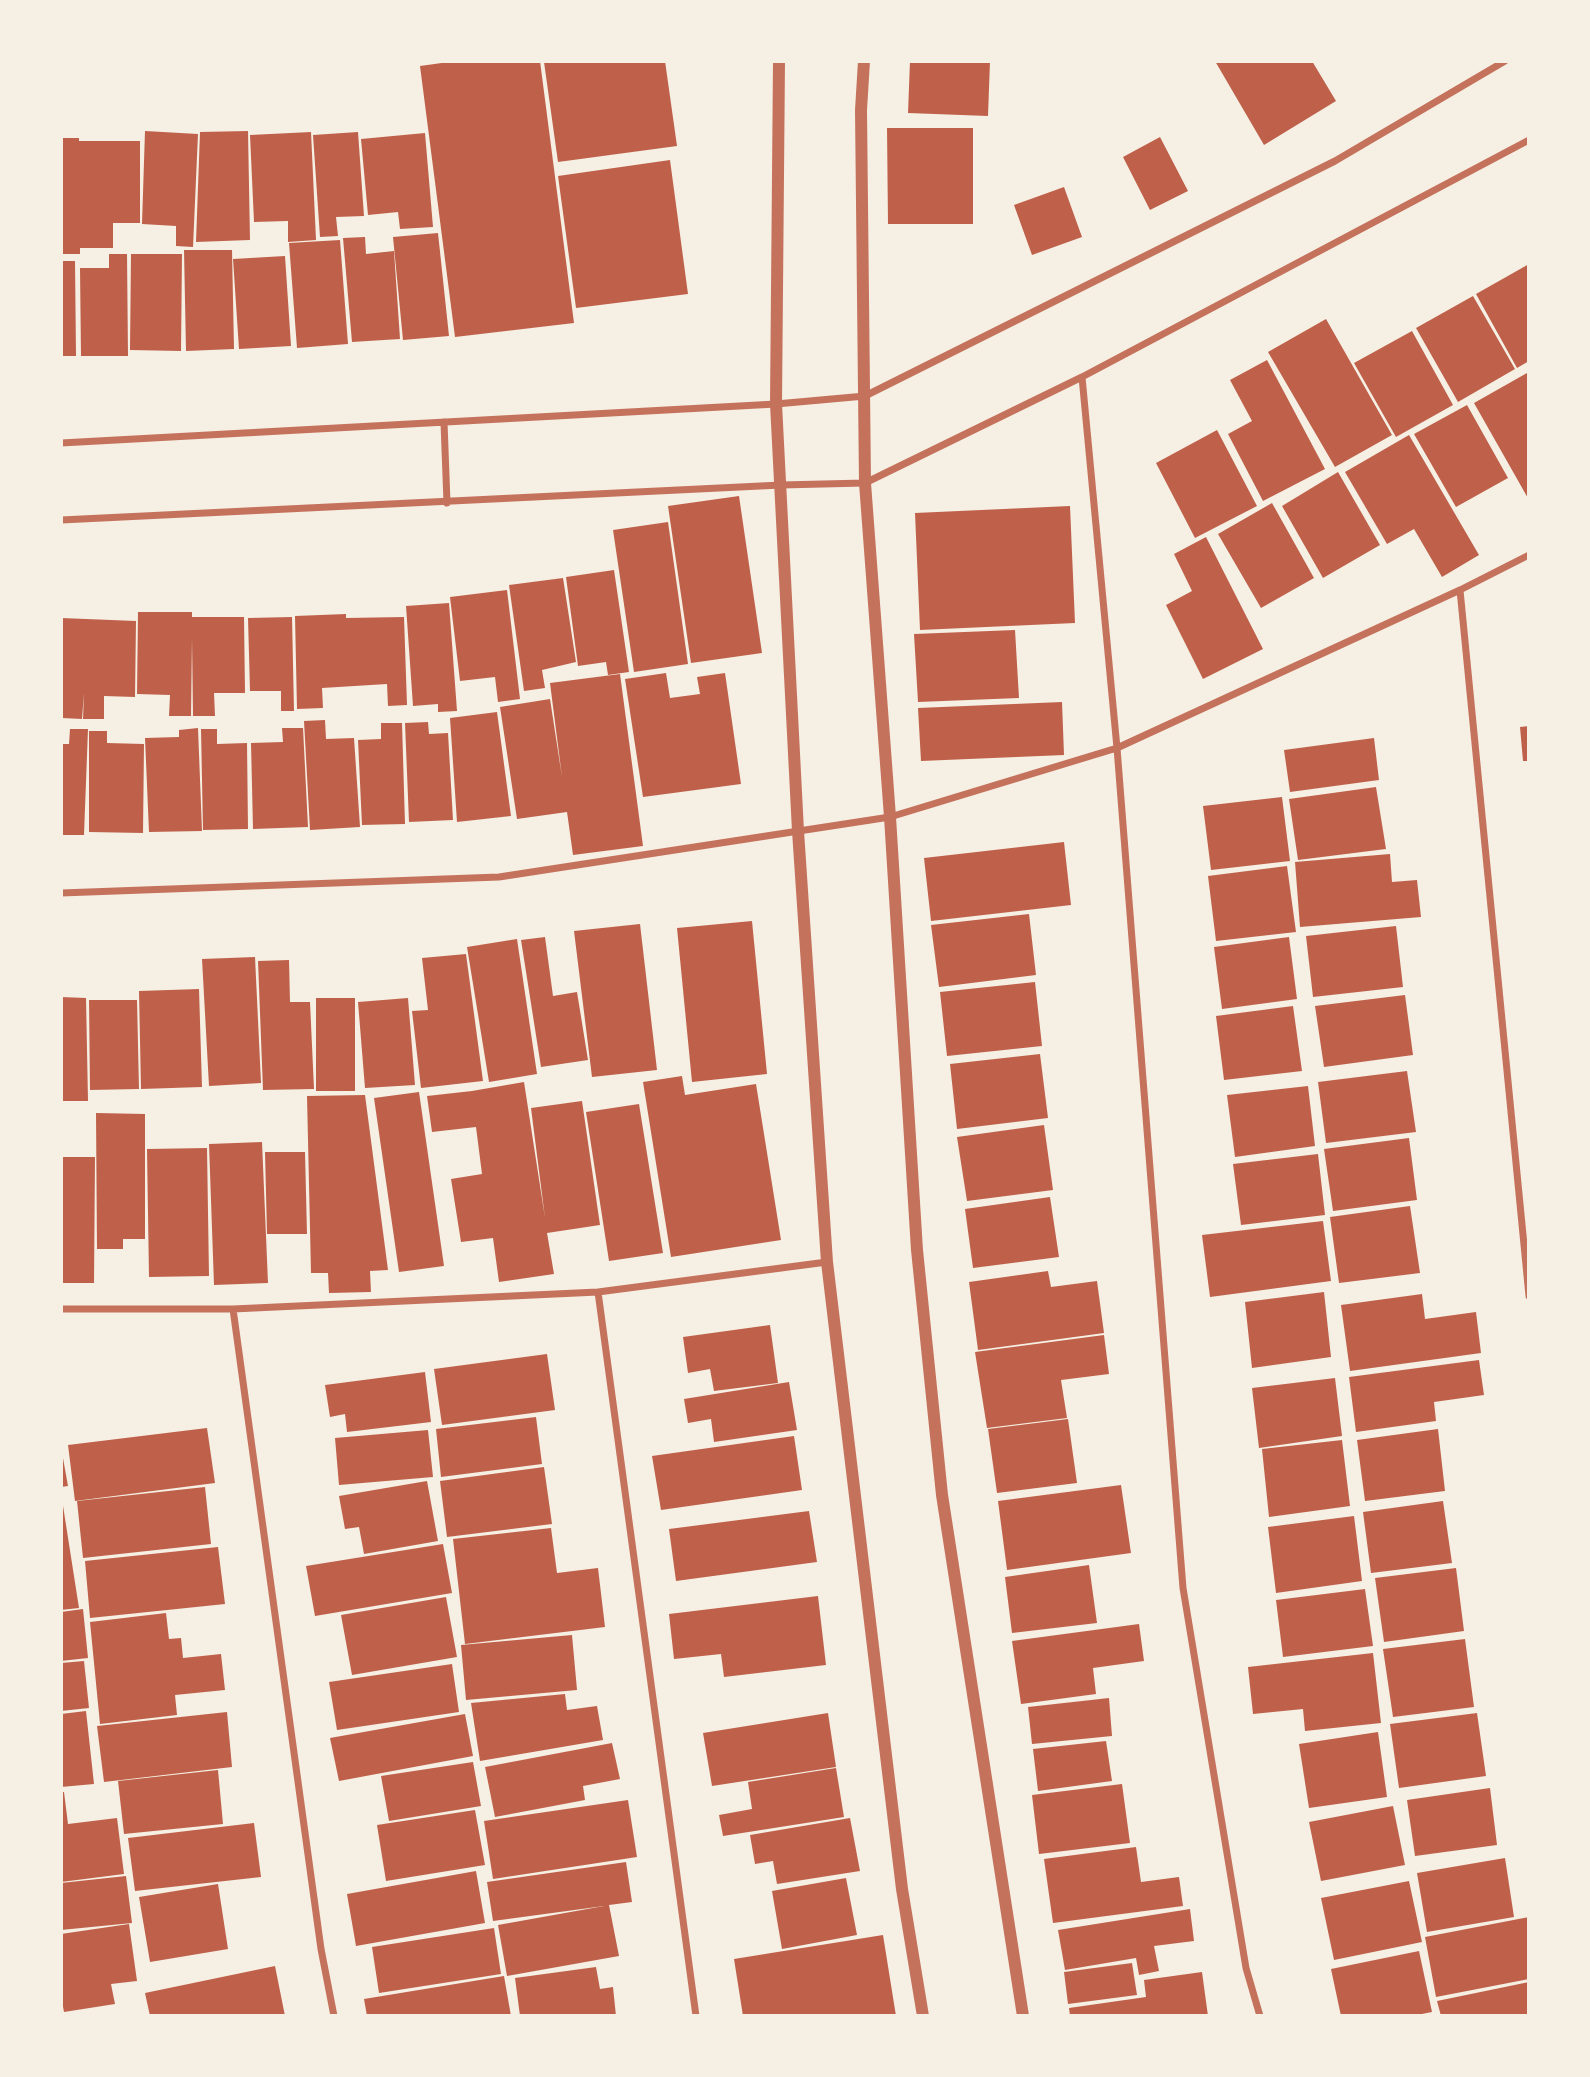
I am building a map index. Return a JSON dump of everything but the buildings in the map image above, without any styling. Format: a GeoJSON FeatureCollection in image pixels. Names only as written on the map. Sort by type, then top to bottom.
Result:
{"type":"FeatureCollection","features":[{"type":"Feature","properties":{"kind":"street"},"geometry":{"type":"LineString","coordinates":[[779,61],[776,404],[798,831],[827,1262],[901,1876],[923,2016]]}},
{"type":"Feature","properties":{"kind":"street"},"geometry":{"type":"LineString","coordinates":[[864,61],[861,110],[865,483],[890,817],[917,1250],[942,1495],[1023,2016]]}},
{"type":"Feature","properties":{"kind":"street"},"geometry":{"type":"LineString","coordinates":[[61,443],[776,404],[865,396],[1335,161],[1505,61]]}},
{"type":"Feature","properties":{"kind":"street"},"geometry":{"type":"LineString","coordinates":[[61,520],[865,483],[1082,377],[1529,140]]}},
{"type":"Feature","properties":{"kind":"street"},"geometry":{"type":"LineString","coordinates":[[1082,377],[1117,748],[1183,1588],[1246,1968],[1260,2016]]}},
{"type":"Feature","properties":{"kind":"street"},"geometry":{"type":"LineString","coordinates":[[444,422],[447,503]]}},
{"type":"Feature","properties":{"kind":"street"},"geometry":{"type":"LineString","coordinates":[[61,893],[499,877],[890,817],[1117,748],[1460,590],[1529,555]]}},
{"type":"Feature","properties":{"kind":"street"},"geometry":{"type":"LineString","coordinates":[[1460,590],[1529,1296]]}},
{"type":"Feature","properties":{"kind":"street"},"geometry":{"type":"LineString","coordinates":[[61,1309],[233,1309],[598,1292],[827,1262]]}},
{"type":"Feature","properties":{"kind":"street"},"geometry":{"type":"LineString","coordinates":[[598,1292],[696,2016]]}},
{"type":"Feature","properties":{"kind":"street"},"geometry":{"type":"LineString","coordinates":[[233,1309],[321,1950],[334,2016]]}}]}
